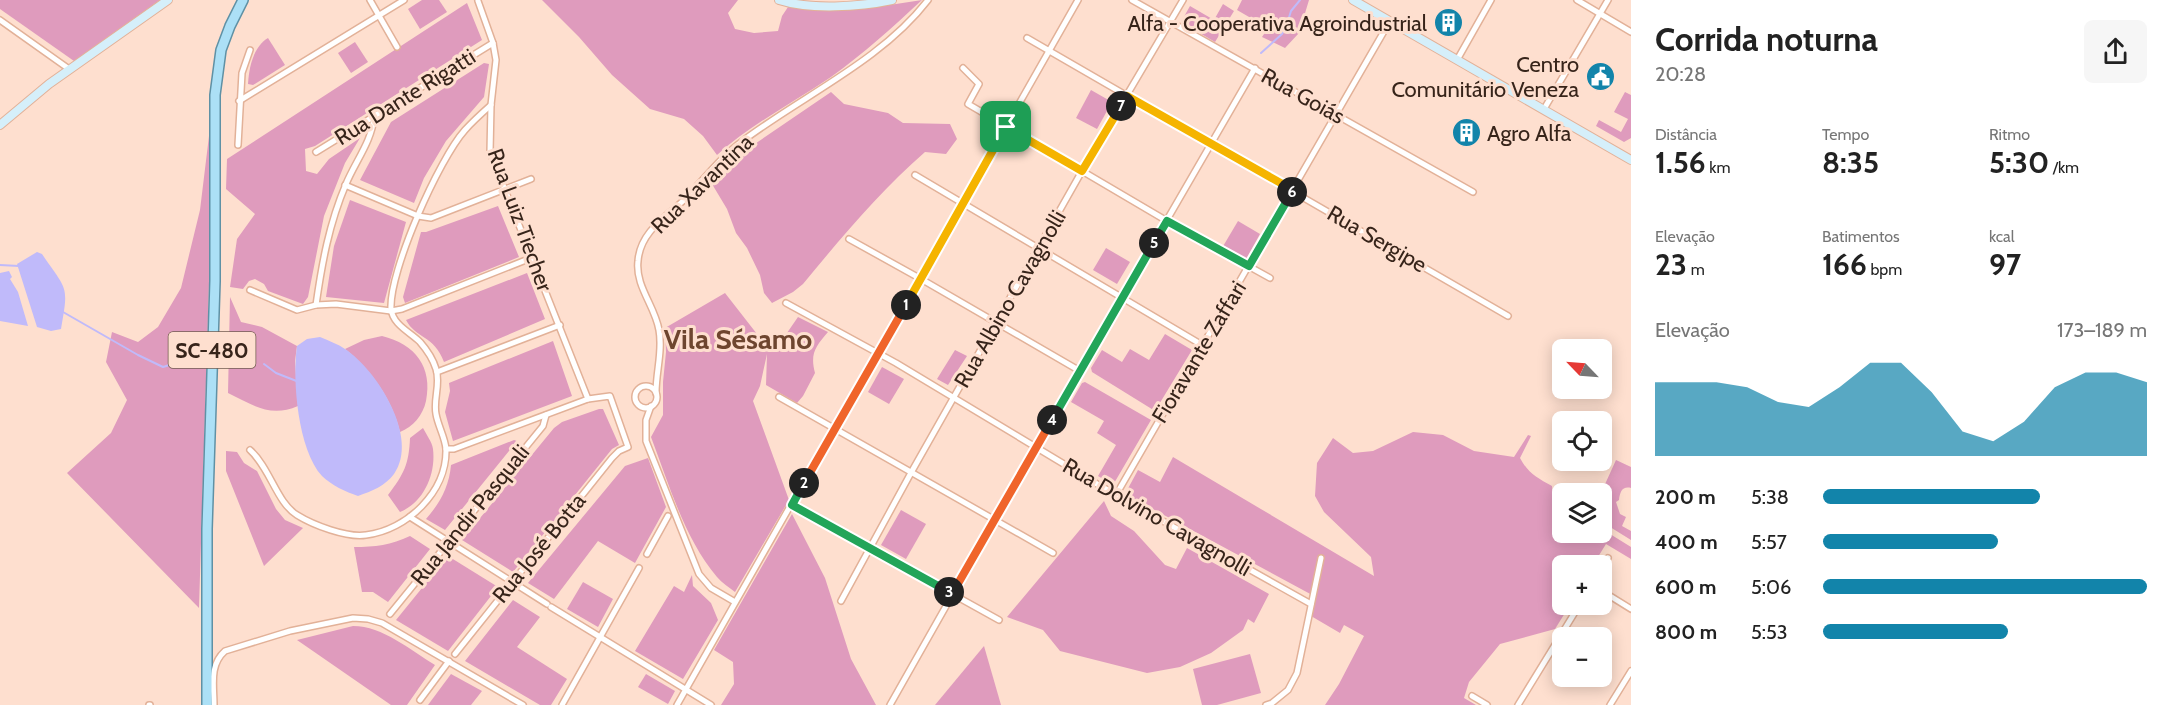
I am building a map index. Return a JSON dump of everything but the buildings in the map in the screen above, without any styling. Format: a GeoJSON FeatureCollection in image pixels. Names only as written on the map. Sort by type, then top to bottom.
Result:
{"type":"FeatureCollection","features":[{"type":"Feature","properties":{"kind":"main road"},"geometry":{"type":"LineString","coordinates":[[0,125],[69,69],[168,0]]}},
{"type":"Feature","properties":{"kind":"main road","name":"SC-480"},"geometry":{"type":"LineString","coordinates":[[207,705],[207,529],[215,281],[215,95],[221,50],[243,0]]}},
{"type":"Feature","properties":{"kind":"main road"},"geometry":{"type":"LineString","coordinates":[[778,0],[830,6],[892,0]]}},
{"type":"Feature","properties":{"kind":"main road"},"geometry":{"type":"LineString","coordinates":[[1353,0],[1631,160]]}},
{"type":"Feature","properties":{"kind":"street"},"geometry":{"type":"LineString","coordinates":[[370,0],[397,47]]}},
{"type":"Feature","properties":{"kind":"street"},"geometry":{"type":"LineString","coordinates":[[239,102],[404,0]]}},
{"type":"Feature","properties":{"kind":"street","name":"Rua Xavantina"},"geometry":{"type":"LineString","coordinates":[[656,393],[656,375],[661,354],[659,329],[639,280],[638,261],[642,243],[653,227],[745,139],[809,98],[880,47],[920,11],[928,0]]}},
{"type":"Feature","properties":{"kind":"street"},"geometry":{"type":"LineString","coordinates":[[677,705],[1078,0]]}},
{"type":"Feature","properties":{"kind":"street","name":"Rua Goiás"},"geometry":{"type":"LineString","coordinates":[[1132,0],[1473,192]]}},
{"type":"Feature","properties":{"kind":"street","name":"Rua Albino Cavagnolli"},"geometry":{"type":"LineString","coordinates":[[841,601],[1082,171],[1183,0]]}},
{"type":"Feature","properties":{"kind":"street"},"geometry":{"type":"LineString","coordinates":[[1457,60],[1491,0]]}},
{"type":"Feature","properties":{"kind":"street"},"geometry":{"type":"LineString","coordinates":[[1576,0],[1631,32]]}},
{"type":"Feature","properties":{"kind":"street"},"geometry":{"type":"LineString","coordinates":[[1544,109],[1608,0]]}},
{"type":"Feature","properties":{"kind":"street","name":"Rua Luiz Tiecher"},"geometry":{"type":"LineString","coordinates":[[478,1],[493,43],[496,60],[491,105],[490,152],[588,399]]}},
{"type":"Feature","properties":{"kind":"street"},"geometry":{"type":"LineString","coordinates":[[0,20],[69,69]]}},
{"type":"Feature","properties":{"kind":"street","name":"Fioravante Zaffari"},"geometry":{"type":"LineString","coordinates":[[1116,495],[1390,21]]}},
{"type":"Feature","properties":{"kind":"street","name":"Rua Sergipe"},"geometry":{"type":"LineString","coordinates":[[1027,38],[1508,316]]}},
{"type":"Feature","properties":{"kind":"street","name":"Rua Dante Rigatti"},"geometry":{"type":"LineString","coordinates":[[316,152],[493,43]]}},
{"type":"Feature","properties":{"kind":"street"},"geometry":{"type":"LineString","coordinates":[[238,145],[239,102],[243,73],[250,50]]}},
{"type":"Feature","properties":{"kind":"street"},"geometry":{"type":"LineString","coordinates":[[963,68],[979,84],[968,104],[1167,221],[1270,278]]}},
{"type":"Feature","properties":{"kind":"street"},"geometry":{"type":"LineString","coordinates":[[890,705],[1121,298],[1255,68]]}},
{"type":"Feature","properties":{"kind":"street"},"geometry":{"type":"LineString","coordinates":[[250,450],[261,460],[286,507],[298,516],[345,535],[366,535],[392,528],[410,517],[431,496],[442,474],[446,449],[436,415],[437,372],[432,358],[420,342],[398,324],[391,311],[393,291],[404,251],[436,176],[464,131],[491,105]]}},
{"type":"Feature","properties":{"kind":"street"},"geometry":{"type":"LineString","coordinates":[[316,305],[324,248],[345,185],[373,128],[374,117]]}},
{"type":"Feature","properties":{"kind":"street"},"geometry":{"type":"LineString","coordinates":[[915,176],[1202,345]]}},
{"type":"Feature","properties":{"kind":"street"},"geometry":{"type":"LineString","coordinates":[[345,185],[418,216],[431,218],[531,179]]}},
{"type":"Feature","properties":{"kind":"street"},"geometry":{"type":"LineString","coordinates":[[849,239],[1080,371]]}},
{"type":"Feature","properties":{"kind":"street"},"geometry":{"type":"LineString","coordinates":[[250,290],[297,310],[316,305],[336,304],[391,311],[402,309],[531,258]]}},
{"type":"Feature","properties":{"kind":"street","name":"Rua Dolvino Cavagnolli"},"geometry":{"type":"LineString","coordinates":[[786,303],[879,353],[1116,495],[1311,604]]}},
{"type":"Feature","properties":{"kind":"street"},"geometry":{"type":"LineString","coordinates":[[437,372],[560,325]]}},
{"type":"Feature","properties":{"kind":"street"},"geometry":{"type":"LineString","coordinates":[[646,420],[635,400],[635,393],[656,375]]}},
{"type":"Feature","properties":{"kind":"street"},"geometry":{"type":"LineString","coordinates":[[644,386],[651,387],[657,399],[651,406],[646,420],[646,441],[699,574],[711,588],[735,602]]}},
{"type":"Feature","properties":{"kind":"street","name":"Rua José Botta"},"geometry":{"type":"LineString","coordinates":[[455,654],[612,458],[619,451],[628,447],[610,396],[588,399]]}},
{"type":"Feature","properties":{"kind":"street"},"geometry":{"type":"LineString","coordinates":[[779,397],[1053,553]]}},
{"type":"Feature","properties":{"kind":"street"},"geometry":{"type":"LineString","coordinates":[[446,449],[454,449],[588,399]]}},
{"type":"Feature","properties":{"kind":"street"},"geometry":{"type":"LineString","coordinates":[[639,406],[645,408],[651,406]]}},
{"type":"Feature","properties":{"kind":"street","name":"Rua Jandir Pasquali"},"geometry":{"type":"LineString","coordinates":[[390,614],[543,426],[546,415]]}},
{"type":"Feature","properties":{"kind":"street"},"geometry":{"type":"LineString","coordinates":[[792,505],[999,620]]}},
{"type":"Feature","properties":{"kind":"street"},"geometry":{"type":"LineString","coordinates":[[647,554],[668,516]]}},
{"type":"Feature","properties":{"kind":"street"},"geometry":{"type":"LineString","coordinates":[[410,517],[711,705]]}},
{"type":"Feature","properties":{"kind":"street"},"geometry":{"type":"LineString","coordinates":[[1266,705],[1288,690],[1297,673],[1321,558]]}},
{"type":"Feature","properties":{"kind":"street"},"geometry":{"type":"LineString","coordinates":[[562,705],[639,568]]}},
{"type":"Feature","properties":{"kind":"street"},"geometry":{"type":"LineString","coordinates":[[1612,597],[1631,609]]}},
{"type":"Feature","properties":{"kind":"street"},"geometry":{"type":"LineString","coordinates":[[1518,705],[1573,615]]}},
{"type":"Feature","properties":{"kind":"street"},"geometry":{"type":"LineString","coordinates":[[214,705],[214,668],[218,658],[225,651],[290,632],[353,618],[382,623],[523,705]]}},
{"type":"Feature","properties":{"kind":"street"},"geometry":{"type":"LineString","coordinates":[[420,700],[449,661]]}},
{"type":"Feature","properties":{"kind":"street"},"geometry":{"type":"LineString","coordinates":[[1610,705],[1631,671]]}},
{"type":"Feature","properties":{"kind":"street"},"geometry":{"type":"LineString","coordinates":[[1472,696],[1487,705]]}},
{"type":"Feature","properties":{"kind":"shaded area"},"geometry":{"type":"Polygon","coordinates":[[[0,0],[160,0],[74,61],[0,9],[0,0]]]}},
{"type":"Feature","properties":{"kind":"shaded area"},"geometry":{"type":"Polygon","coordinates":[[[422,0],[439,0],[447,12],[420,29],[408,9],[422,0]]]}},
{"type":"Feature","properties":{"kind":"shaded area"},"geometry":{"type":"Polygon","coordinates":[[[542,0],[738,0],[728,13],[735,29],[754,33],[778,31],[782,16],[788,7],[831,10],[922,0],[843,68],[758,124],[717,155],[703,136],[684,119],[650,109],[612,75],[579,37],[542,0]]]}},
{"type":"Feature","properties":{"kind":"shaded area"},"geometry":{"type":"Polygon","coordinates":[[[1242,0],[1309,0],[1299,33],[1285,48],[1262,37],[1268,28],[1237,10],[1242,0]]]}},
{"type":"Feature","properties":{"kind":"shaded area"},"geometry":{"type":"Polygon","coordinates":[[[467,3],[482,40],[315,146],[305,149],[306,171],[317,174],[329,159],[360,138],[345,163],[324,216],[308,297],[303,304],[268,291],[264,284],[255,279],[249,281],[243,289],[230,287],[237,239],[255,214],[226,189],[227,159],[467,3]]]}},
{"type":"Feature","properties":{"kind":"shaded area"},"geometry":{"type":"Polygon","coordinates":[[[1223,4],[1234,11],[1215,42],[1181,22],[1190,6],[1214,20],[1223,4]]]}},
{"type":"Feature","properties":{"kind":"shaded area"},"geometry":{"type":"Polygon","coordinates":[[[268,38],[285,65],[253,85],[248,84],[255,52],[268,38]]]}},
{"type":"Feature","properties":{"kind":"shaded area"},"geometry":{"type":"Polygon","coordinates":[[[355,42],[368,62],[351,73],[338,53],[355,42]]]}},
{"type":"Feature","properties":{"kind":"shaded area"},"geometry":{"type":"Polygon","coordinates":[[[484,63],[489,64],[484,97],[446,141],[424,178],[414,203],[360,180],[391,122],[484,63]]]}},
{"type":"Feature","properties":{"kind":"shaded area"},"geometry":{"type":"Polygon","coordinates":[[[1091,90],[1112,102],[1097,129],[1076,118],[1091,90]]]}},
{"type":"Feature","properties":{"kind":"shaded area"},"geometry":{"type":"Polygon","coordinates":[[[831,92],[844,104],[888,113],[903,123],[950,124],[957,139],[946,154],[925,152],[908,167],[846,232],[803,284],[772,303],[764,293],[760,275],[747,248],[736,233],[727,209],[709,179],[721,167],[831,92]]]}},
{"type":"Feature","properties":{"kind":"shaded area"},"geometry":{"type":"Polygon","coordinates":[[[1625,92],[1631,95],[1631,138],[1624,142],[1596,126],[1599,120],[1621,132],[1628,119],[1614,112],[1625,92]]]}},
{"type":"Feature","properties":{"kind":"shaded area"},"geometry":{"type":"Polygon","coordinates":[[[209,136],[209,284],[199,608],[67,473],[111,433],[127,400],[106,362],[112,332],[138,342],[158,327],[181,288],[200,210],[209,136]]]}},
{"type":"Feature","properties":{"kind":"shaded area"},"geometry":{"type":"Polygon","coordinates":[[[350,200],[406,222],[384,303],[326,297],[334,246],[350,200]]]}},
{"type":"Feature","properties":{"kind":"shaded area"},"geometry":{"type":"Polygon","coordinates":[[[498,206],[519,257],[405,303],[403,297],[421,232],[498,206]]]}},
{"type":"Feature","properties":{"kind":"shaded area"},"geometry":{"type":"Polygon","coordinates":[[[1238,221],[1260,234],[1245,261],[1222,248],[1238,221]]]}},
{"type":"Feature","properties":{"kind":"shaded area"},"geometry":{"type":"Polygon","coordinates":[[[1106,248],[1130,262],[1117,284],[1093,270],[1106,248]]]}},
{"type":"Feature","properties":{"kind":"shaded area"},"geometry":{"type":"Polygon","coordinates":[[[37,252],[42,254],[64,288],[65,304],[61,329],[51,331],[37,327],[17,264],[37,252]]]}},
{"type":"Feature","properties":{"kind":"shaded area"},"geometry":{"type":"Polygon","coordinates":[[[9,271],[28,326],[0,321],[0,273],[9,271]]]}},
{"type":"Feature","properties":{"kind":"shaded area"},"geometry":{"type":"Polygon","coordinates":[[[527,273],[545,319],[444,362],[435,347],[415,331],[406,320],[527,273]]]}},
{"type":"Feature","properties":{"kind":"shaded area"},"geometry":{"type":"Polygon","coordinates":[[[725,293],[768,348],[780,343],[798,317],[828,332],[813,356],[815,373],[797,403],[766,385],[767,354],[760,386],[753,401],[789,500],[735,592],[717,577],[695,545],[678,510],[651,437],[663,415],[665,328],[725,293]]]}},
{"type":"Feature","properties":{"kind":"shaded area"},"geometry":{"type":"Polygon","coordinates":[[[230,297],[241,322],[262,327],[297,346],[295,361],[298,406],[279,411],[262,409],[228,393],[230,297]]]}},
{"type":"Feature","properties":{"kind":"shaded area"},"geometry":{"type":"Polygon","coordinates":[[[1165,334],[1192,350],[1155,411],[1092,372],[1091,368],[1102,350],[1122,362],[1130,349],[1149,360],[1165,334]]]}},
{"type":"Feature","properties":{"kind":"shaded area"},"geometry":{"type":"Polygon","coordinates":[[[382,336],[412,351],[424,368],[427,378],[426,401],[420,416],[413,424],[400,432],[392,408],[379,386],[345,349],[364,340],[382,336]]]}},
{"type":"Feature","properties":{"kind":"shaded area"},"geometry":{"type":"Polygon","coordinates":[[[320,337],[345,349],[370,372],[391,406],[398,424],[402,442],[401,459],[394,474],[382,485],[358,496],[339,488],[322,476],[307,450],[302,432],[296,395],[297,346],[307,339],[320,337]]]}},
{"type":"Feature","properties":{"kind":"shaded area"},"geometry":{"type":"Polygon","coordinates":[[[553,341],[572,396],[453,441],[445,412],[450,391],[449,383],[553,341]]]}},
{"type":"Feature","properties":{"kind":"shaded area"},"geometry":{"type":"Polygon","coordinates":[[[955,350],[967,356],[948,385],[937,379],[955,350]]]}},
{"type":"Feature","properties":{"kind":"shaded area"},"geometry":{"type":"Polygon","coordinates":[[[882,367],[904,379],[889,404],[868,392],[882,367]]]}},
{"type":"Feature","properties":{"kind":"shaded area"},"geometry":{"type":"Polygon","coordinates":[[[1085,382],[1151,420],[1113,485],[1098,476],[1116,445],[1097,433],[1104,421],[1071,402],[1082,383],[1085,382]]]}},
{"type":"Feature","properties":{"kind":"shaded area"},"geometry":{"type":"Polygon","coordinates":[[[603,409],[619,445],[612,449],[513,572],[462,540],[554,428],[562,422],[603,409]]]}},
{"type":"Feature","properties":{"kind":"shaded area"},"geometry":{"type":"Polygon","coordinates":[[[423,428],[433,449],[430,477],[427,486],[416,501],[400,512],[388,495],[405,468],[410,438],[423,428]]]}},
{"type":"Feature","properties":{"kind":"shaded area"},"geometry":{"type":"Polygon","coordinates":[[[1413,432],[1443,435],[1474,451],[1514,457],[1528,435],[1531,436],[1520,458],[1533,475],[1552,486],[1552,543],[1612,543],[1612,535],[1631,547],[1631,559],[1606,544],[1599,555],[1552,555],[1552,615],[1564,615],[1552,630],[1500,644],[1469,682],[1464,698],[1476,705],[1325,705],[1339,684],[1364,636],[1344,625],[1340,633],[1311,616],[1314,596],[1125,494],[1138,470],[1160,482],[1173,457],[1374,576],[1371,557],[1324,512],[1315,496],[1317,463],[1333,438],[1353,453],[1373,451],[1413,432]]]}},
{"type":"Feature","properties":{"kind":"shaded area"},"geometry":{"type":"Polygon","coordinates":[[[514,440],[517,441],[445,530],[426,519],[443,494],[451,465],[514,440]]]}},
{"type":"Feature","properties":{"kind":"shaded area"},"geometry":{"type":"Polygon","coordinates":[[[226,451],[237,452],[244,463],[257,471],[276,509],[285,520],[303,528],[264,566],[226,471],[226,451]]]}},
{"type":"Feature","properties":{"kind":"shaded area"},"geometry":{"type":"Polygon","coordinates":[[[648,458],[666,507],[635,563],[598,541],[554,599],[528,583],[625,466],[648,458]]]}},
{"type":"Feature","properties":{"kind":"shaded area"},"geometry":{"type":"Polygon","coordinates":[[[1616,460],[1631,467],[1631,488],[1624,489],[1616,502],[1620,514],[1626,517],[1622,526],[1631,531],[1631,540],[1612,528],[1612,483],[1606,483],[1616,460]]]}},
{"type":"Feature","properties":{"kind":"shaded area"},"geometry":{"type":"Polygon","coordinates":[[[1104,501],[1111,516],[1134,531],[1165,565],[1176,569],[1187,548],[1269,594],[1254,623],[1248,619],[1243,630],[1211,653],[1180,667],[1147,673],[1060,651],[1043,630],[1007,617],[1104,501]]]}},
{"type":"Feature","properties":{"kind":"shaded area"},"geometry":{"type":"Polygon","coordinates":[[[901,510],[926,524],[906,559],[881,545],[901,510]]]}},
{"type":"Feature","properties":{"kind":"shaded area"},"geometry":{"type":"Polygon","coordinates":[[[792,514],[825,578],[851,659],[876,705],[721,705],[734,684],[733,662],[714,650],[792,514]]]}},
{"type":"Feature","properties":{"kind":"shaded area"},"geometry":{"type":"Polygon","coordinates":[[[410,536],[430,549],[388,602],[373,592],[362,592],[354,547],[383,545],[410,536]]]}},
{"type":"Feature","properties":{"kind":"shaded area"},"geometry":{"type":"Polygon","coordinates":[[[448,556],[498,587],[448,651],[396,620],[448,556]]]}},
{"type":"Feature","properties":{"kind":"shaded area"},"geometry":{"type":"Polygon","coordinates":[[[692,575],[693,586],[711,603],[718,620],[683,679],[635,651],[674,586],[684,592],[692,575]]]}},
{"type":"Feature","properties":{"kind":"shaded area"},"geometry":{"type":"Polygon","coordinates":[[[583,582],[613,599],[598,627],[567,609],[583,582]]]}},
{"type":"Feature","properties":{"kind":"shaded area"},"geometry":{"type":"Polygon","coordinates":[[[513,600],[540,617],[517,647],[567,679],[551,705],[540,705],[465,661],[513,600]]]}},
{"type":"Feature","properties":{"kind":"shaded area"},"geometry":{"type":"Polygon","coordinates":[[[353,626],[386,634],[435,665],[407,705],[391,705],[297,640],[353,626]]]}},
{"type":"Feature","properties":{"kind":"shaded area"},"geometry":{"type":"Polygon","coordinates":[[[984,646],[1001,705],[935,705],[984,646]]]}},
{"type":"Feature","properties":{"kind":"shaded area"},"geometry":{"type":"Polygon","coordinates":[[[1250,654],[1261,693],[1217,705],[1202,705],[1193,669],[1250,654]]]}},
{"type":"Feature","properties":{"kind":"shaded area"},"geometry":{"type":"Polygon","coordinates":[[[451,674],[482,691],[471,705],[428,705],[451,674]]]}},
{"type":"Feature","properties":{"kind":"shaded area"},"geometry":{"type":"Polygon","coordinates":[[[646,674],[675,691],[668,704],[638,687],[646,674]]]}},
{"type":"Feature","properties":{"kind":"waterway"},"geometry":{"type":"LineString","coordinates":[[1261,53],[1282,34],[1291,11],[1300,0]]}},
{"type":"Feature","properties":{"kind":"waterway"},"geometry":{"type":"LineString","coordinates":[[0,265],[19,266]]}},
{"type":"Feature","properties":{"kind":"waterway"},"geometry":{"type":"LineString","coordinates":[[63,312],[163,367],[186,360],[201,350],[209,352]]}},
{"type":"Feature","properties":{"kind":"waterway"},"geometry":{"type":"LineString","coordinates":[[221,354],[250,360]]}},
{"type":"Feature","properties":{"kind":"waterway"},"geometry":{"type":"LineString","coordinates":[[264,364],[276,373],[299,382]]}},
{"type":"Feature","properties":{"kind":"place","name":"Alfa - Cooperativa Agroindustrial"},"geometry":{"type":"Point","coordinates":[1448,23]}},
{"type":"Feature","properties":{"kind":"place","name":"Centro Comunitário Veneza"},"geometry":{"type":"Point","coordinates":[1600,77]}},
{"type":"Feature","properties":{"kind":"place","name":"Agro Alfa"},"geometry":{"type":"Point","coordinates":[1466,133]}},
{"type":"Feature","properties":{"kind":"district","name":"Vila Sésamo"},"geometry":{"type":"Point","coordinates":[738,339]}},
{"type":"Feature","properties":{"kind":"route"},"geometry":{"type":"LineString","coordinates":[[1127,96],[1293,190],[1249,266],[1167,221],[952,594],[792,505],[1006,127],[1082,171],[1127,96]]}}]}
